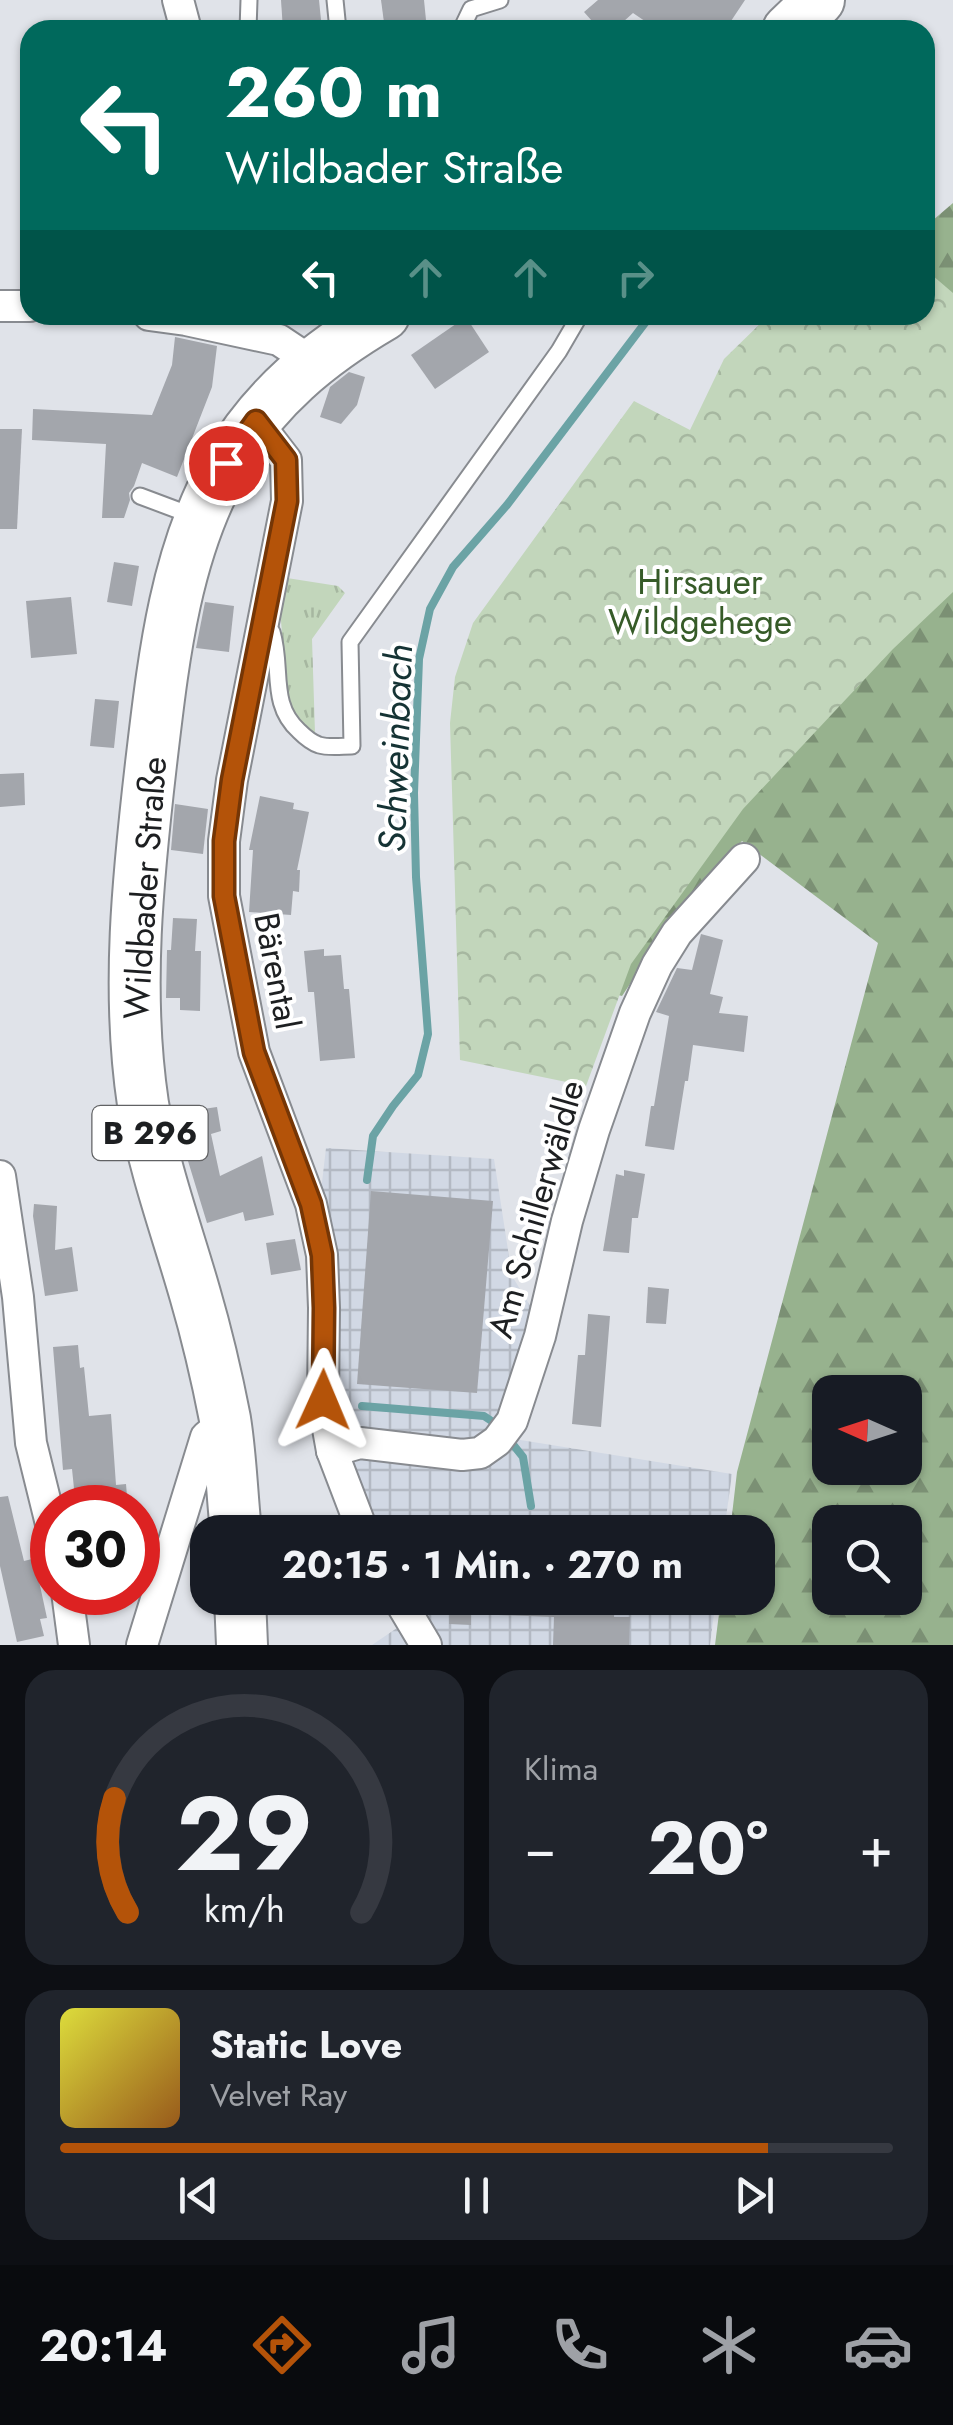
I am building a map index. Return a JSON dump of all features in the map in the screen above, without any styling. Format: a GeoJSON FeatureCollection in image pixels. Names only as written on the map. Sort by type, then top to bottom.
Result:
{"type":"FeatureCollection","features":[{"type":"Feature","properties":{"kind":"main road"},"geometry":{"type":"LineString","coordinates":[[798,20],[818,0]]}},
{"type":"Feature","properties":{"kind":"main road","name":"Wildbader Straße"},"geometry":{"type":"LineString","coordinates":[[234,1515],[225,1421],[144,1105],[134,1025],[143,837],[162,674],[179,589],[200,518],[226,463],[285,387],[312,362],[365,325]]}},
{"type":"Feature","properties":{"kind":"main road"},"geometry":{"type":"LineString","coordinates":[[241,1615],[242,1645]]}},
{"type":"Feature","properties":{"kind":"street"},"geometry":{"type":"LineString","coordinates":[[218,325],[279,340],[312,362]]}},
{"type":"Feature","properties":{"kind":"street","name":"Bärental"},"geometry":{"type":"LineString","coordinates":[[256,421],[286,460],[287,501],[232,780],[224,841],[224,896],[254,1052],[311,1204],[322,1255],[323,1400],[332,1451],[356,1515]]}},
{"type":"Feature","properties":{"kind":"street","name":"Am Schillerwäldle"},"geometry":{"type":"LineString","coordinates":[[332,1451],[360,1443],[462,1456],[480,1453],[504,1431],[540,1336],[567,1221],[635,1013],[657,966],[678,934],[744,859]]}},
{"type":"Feature","properties":{"kind":"street"},"geometry":{"type":"LineString","coordinates":[[0,1176],[18,1298],[31,1443],[41,1485]]}},
{"type":"Feature","properties":{"kind":"street"},"geometry":{"type":"LineString","coordinates":[[142,1645],[206,1436],[225,1421]]}},
{"type":"Feature","properties":{"kind":"street"},"geometry":{"type":"LineString","coordinates":[[69,1615],[74,1645]]}},
{"type":"Feature","properties":{"kind":"street"},"geometry":{"type":"LineString","coordinates":[[408,1615],[426,1645]]}},
{"type":"Feature","properties":{"kind":"lane"},"geometry":{"type":"LineString","coordinates":[[466,5],[500,0]]}},
{"type":"Feature","properties":{"kind":"lane"},"geometry":{"type":"LineString","coordinates":[[261,625],[272,632],[276,646],[284,716],[318,745],[352,746],[350,642],[559,352],[574,325]]}},
{"type":"Feature","properties":{"kind":"lane"},"geometry":{"type":"LineString","coordinates":[[140,496],[200,518]]}},
{"type":"Feature","properties":{"kind":"shaded area"},"geometry":{"type":"Polygon","coordinates":[[[326,1148],[494,1159],[512,1276],[537,1317],[490,1435],[732,1474],[726,1515],[367,1515],[349,1470],[338,1414],[321,1191],[326,1148]]]}},
{"type":"Feature","properties":{"kind":"shaded area"},"geometry":{"type":"Polygon","coordinates":[[[416,1615],[714,1615],[710,1645],[372,1645],[416,1615]]]}},
{"type":"Feature","properties":{"kind":"green space"},"geometry":{"type":"Polygon","coordinates":[[[953,203],[953,355],[932,325],[935,218],[953,203]]]}},
{"type":"Feature","properties":{"kind":"green space","name":"Hirsauer Wildgehege"},"geometry":{"type":"Polygon","coordinates":[[[935,278],[953,293],[953,592],[893,649],[743,809],[631,964],[586,1086],[460,1060],[450,723],[455,677],[473,623],[634,401],[690,430],[724,359],[759,325],[935,325],[935,278]]]}},
{"type":"Feature","properties":{"kind":"green space"},"geometry":{"type":"Polygon","coordinates":[[[953,549],[953,1645],[715,1645],[719,1615],[775,1615],[775,1515],[732,1515],[737,1472],[878,943],[742,841],[674,918],[622,996],[535,973],[953,549]]]}},
{"type":"Feature","properties":{"kind":"green space"},"geometry":{"type":"Polygon","coordinates":[[[287,578],[338,586],[345,593],[312,639],[315,733],[300,723],[288,700],[280,610],[287,578]]]}},
{"type":"Feature","properties":{"kind":"building"},"geometry":{"type":"Polygon","coordinates":[[[281,0],[319,0],[321,20],[282,20],[281,0]]]}},
{"type":"Feature","properties":{"kind":"building"},"geometry":{"type":"Polygon","coordinates":[[[381,0],[424,0],[426,20],[384,20],[381,0]]]}},
{"type":"Feature","properties":{"kind":"building"},"geometry":{"type":"Polygon","coordinates":[[[598,0],[745,0],[732,20],[643,20],[633,13],[625,20],[591,20],[584,12],[598,0]]]}},
{"type":"Feature","properties":{"kind":"building"},"geometry":{"type":"Polygon","coordinates":[[[454,325],[471,325],[489,352],[435,389],[411,355],[454,325]]]}},
{"type":"Feature","properties":{"kind":"building"},"geometry":{"type":"Polygon","coordinates":[[[175,337],[217,346],[212,387],[177,477],[142,463],[129,493],[124,518],[102,518],[106,444],[32,440],[33,409],[152,415],[172,365],[175,337]]]}},
{"type":"Feature","properties":{"kind":"building"},"geometry":{"type":"Polygon","coordinates":[[[349,372],[365,377],[357,405],[341,424],[320,417],[330,387],[349,372]]]}},
{"type":"Feature","properties":{"kind":"building"},"geometry":{"type":"Polygon","coordinates":[[[0,429],[22,429],[17,529],[0,529],[0,429]]]}},
{"type":"Feature","properties":{"kind":"building"},"geometry":{"type":"Polygon","coordinates":[[[114,562],[139,566],[132,606],[107,602],[114,562]]]}},
{"type":"Feature","properties":{"kind":"building"},"geometry":{"type":"Polygon","coordinates":[[[71,597],[77,654],[31,658],[26,601],[71,597]]]}},
{"type":"Feature","properties":{"kind":"building"},"geometry":{"type":"Polygon","coordinates":[[[205,602],[234,606],[229,652],[196,648],[205,602]]]}},
{"type":"Feature","properties":{"kind":"building"},"geometry":{"type":"Polygon","coordinates":[[[95,699],[119,701],[114,748],[90,746],[95,699]]]}},
{"type":"Feature","properties":{"kind":"building"},"geometry":{"type":"Polygon","coordinates":[[[24,773],[25,805],[0,807],[0,774],[24,773]]]}},
{"type":"Feature","properties":{"kind":"building"},"geometry":{"type":"Polygon","coordinates":[[[260,796],[294,803],[293,809],[309,812],[297,870],[299,892],[293,891],[291,915],[249,912],[253,850],[249,850],[260,796]]]}},
{"type":"Feature","properties":{"kind":"building"},"geometry":{"type":"Polygon","coordinates":[[[175,804],[208,809],[203,854],[171,850],[175,804]]]}},
{"type":"Feature","properties":{"kind":"building"},"geometry":{"type":"Polygon","coordinates":[[[173,918],[197,919],[195,951],[201,951],[200,1011],[180,1010],[180,998],[166,998],[167,950],[171,950],[173,918]]]}},
{"type":"Feature","properties":{"kind":"building"},"geometry":{"type":"Polygon","coordinates":[[[701,934],[723,940],[710,994],[723,997],[719,1013],[748,1016],[744,1052],[693,1045],[674,1150],[645,1146],[669,1016],[656,1012],[677,968],[692,970],[701,934]]]}},
{"type":"Feature","properties":{"kind":"building"},"geometry":{"type":"Polygon","coordinates":[[[324,949],[324,956],[341,955],[344,989],[349,989],[355,1058],[320,1061],[314,992],[308,992],[304,951],[324,949]]]}},
{"type":"Feature","properties":{"kind":"building"},"geometry":{"type":"Polygon","coordinates":[[[217,1107],[221,1131],[211,1134],[220,1176],[262,1156],[274,1215],[245,1221],[243,1212],[207,1223],[185,1161],[175,1113],[217,1107]]]}},
{"type":"Feature","properties":{"kind":"building"},"geometry":{"type":"Polygon","coordinates":[[[624,1170],[645,1174],[638,1218],[632,1218],[629,1253],[603,1251],[616,1174],[624,1176],[624,1170]]]}},
{"type":"Feature","properties":{"kind":"building"},"geometry":{"type":"Polygon","coordinates":[[[371,1191],[493,1201],[477,1393],[357,1384],[371,1191]]]}},
{"type":"Feature","properties":{"kind":"building"},"geometry":{"type":"Polygon","coordinates":[[[34,1204],[57,1206],[55,1250],[72,1247],[78,1291],[45,1296],[34,1204]]]}},
{"type":"Feature","properties":{"kind":"building"},"geometry":{"type":"Polygon","coordinates":[[[295,1239],[301,1270],[271,1275],[266,1243],[295,1239]]]}},
{"type":"Feature","properties":{"kind":"building"},"geometry":{"type":"Polygon","coordinates":[[[648,1287],[669,1289],[666,1324],[646,1323],[648,1287]]]}},
{"type":"Feature","properties":{"kind":"building"},"geometry":{"type":"Polygon","coordinates":[[[588,1314],[610,1316],[601,1427],[572,1424],[578,1355],[585,1355],[588,1314]]]}},
{"type":"Feature","properties":{"kind":"building"},"geometry":{"type":"Polygon","coordinates":[[[78,1345],[89,1416],[111,1414],[116,1485],[74,1485],[72,1469],[63,1470],[53,1347],[78,1345]]]}},
{"type":"Feature","properties":{"kind":"building"},"geometry":{"type":"Polygon","coordinates":[[[8,1496],[24,1561],[30,1560],[30,1615],[47,1618],[40,1619],[44,1636],[17,1642],[0,1566],[0,1497],[8,1496]]]}},
{"type":"Feature","properties":{"kind":"building"},"geometry":{"type":"Polygon","coordinates":[[[449,1615],[471,1615],[471,1625],[449,1624],[449,1615]]]}},
{"type":"Feature","properties":{"kind":"building"},"geometry":{"type":"Polygon","coordinates":[[[498,1615],[630,1617],[629,1645],[553,1645],[554,1617],[498,1615]]]}},
{"type":"Feature","properties":{"kind":"waterway","name":"Schweinbach"},"geometry":{"type":"LineString","coordinates":[[367,1180],[373,1136],[418,1075],[428,1034],[414,793],[419,659],[430,609],[453,567],[507,505],[643,325]]}},
{"type":"Feature","properties":{"kind":"waterway","name":"Schweinbach"},"geometry":{"type":"LineString","coordinates":[[362,1406],[484,1416],[499,1426]]}},
{"type":"Feature","properties":{"kind":"waterway","name":"Schweinbach"},"geometry":{"type":"LineString","coordinates":[[507,1437],[523,1457],[531,1506]]}},
{"type":"Feature","properties":{"kind":"route"},"geometry":{"type":"LineString","coordinates":[[226,463],[256,421],[286,460],[287,501],[232,780],[224,841],[224,896],[254,1052],[311,1204],[322,1255],[323,1400]]}}]}
